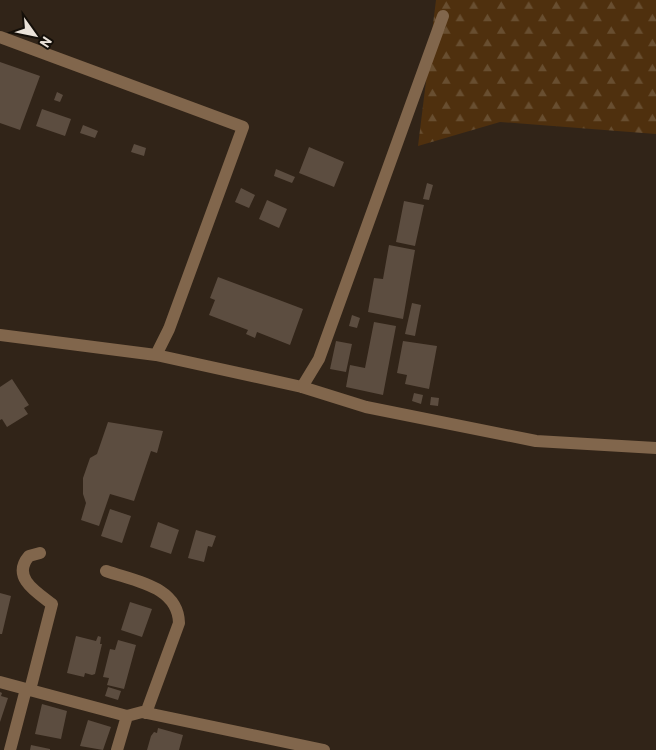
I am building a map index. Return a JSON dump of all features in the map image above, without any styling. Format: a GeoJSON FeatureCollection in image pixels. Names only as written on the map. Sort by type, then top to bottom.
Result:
{"type":"FeatureCollection","features":[{"type":"Feature","properties":{"kind":"street"},"geometry":{"type":"LineString","coordinates":[[302,387],[318,359],[443,16]]}},
{"type":"Feature","properties":{"kind":"street"},"geometry":{"type":"LineString","coordinates":[[0,37],[243,127],[169,329],[156,355]]}},
{"type":"Feature","properties":{"kind":"street"},"geometry":{"type":"LineString","coordinates":[[0,335],[156,355],[302,387],[366,407],[536,441],[656,448]]}},
{"type":"Feature","properties":{"kind":"street"},"geometry":{"type":"LineString","coordinates":[[10,750],[52,604],[28,586],[22,573],[23,565],[29,556],[40,553]]}},
{"type":"Feature","properties":{"kind":"street"},"geometry":{"type":"LineString","coordinates":[[106,571],[155,587],[171,600],[179,613],[180,623],[146,713]]}},
{"type":"Feature","properties":{"kind":"street"},"geometry":{"type":"LineString","coordinates":[[0,682],[127,716],[146,713],[324,750]]}},
{"type":"Feature","properties":{"kind":"street"},"geometry":{"type":"LineString","coordinates":[[117,750],[127,716]]}},
{"type":"Feature","properties":{"kind":"green space"},"geometry":{"type":"Polygon","coordinates":[[[436,0],[656,0],[656,134],[500,122],[418,146],[436,0]]]}},
{"type":"Feature","properties":{"kind":"building"},"geometry":{"type":"Polygon","coordinates":[[[0,62],[40,76],[20,130],[0,123],[0,62]]]}},
{"type":"Feature","properties":{"kind":"building"},"geometry":{"type":"Polygon","coordinates":[[[57,92],[63,95],[60,102],[54,100],[57,92]]]}},
{"type":"Feature","properties":{"kind":"building"},"geometry":{"type":"Polygon","coordinates":[[[42,109],[71,119],[65,136],[36,126],[42,109]]]}},
{"type":"Feature","properties":{"kind":"building"},"geometry":{"type":"Polygon","coordinates":[[[83,125],[98,131],[95,138],[80,133],[83,125]]]}},
{"type":"Feature","properties":{"kind":"building"},"geometry":{"type":"Polygon","coordinates":[[[134,144],[146,148],[144,156],[131,152],[134,144]]]}},
{"type":"Feature","properties":{"kind":"building"},"geometry":{"type":"Polygon","coordinates":[[[309,147],[344,162],[334,187],[299,173],[309,147]]]}},
{"type":"Feature","properties":{"kind":"building"},"geometry":{"type":"Polygon","coordinates":[[[276,169],[295,177],[292,183],[274,176],[276,169]]]}},
{"type":"Feature","properties":{"kind":"building"},"geometry":{"type":"Polygon","coordinates":[[[427,183],[433,185],[429,200],[423,199],[427,183]]]}},
{"type":"Feature","properties":{"kind":"building"},"geometry":{"type":"Polygon","coordinates":[[[241,188],[255,195],[249,208],[235,202],[241,188]]]}},
{"type":"Feature","properties":{"kind":"building"},"geometry":{"type":"Polygon","coordinates":[[[267,200],[287,209],[279,228],[259,219],[267,200]]]}},
{"type":"Feature","properties":{"kind":"building"},"geometry":{"type":"Polygon","coordinates":[[[404,201],[424,205],[415,246],[396,242],[404,201]]]}},
{"type":"Feature","properties":{"kind":"building"},"geometry":{"type":"Polygon","coordinates":[[[389,245],[415,250],[403,319],[368,312],[374,278],[383,279],[389,245]]]}},
{"type":"Feature","properties":{"kind":"building"},"geometry":{"type":"Polygon","coordinates":[[[218,277],[303,309],[290,345],[257,332],[255,338],[246,334],[248,330],[209,315],[215,300],[210,298],[218,277]]]}},
{"type":"Feature","properties":{"kind":"building"},"geometry":{"type":"Polygon","coordinates":[[[412,303],[421,305],[415,336],[405,334],[412,303]]]}},
{"type":"Feature","properties":{"kind":"building"},"geometry":{"type":"Polygon","coordinates":[[[352,315],[360,318],[357,328],[349,326],[352,315]]]}},
{"type":"Feature","properties":{"kind":"building"},"geometry":{"type":"Polygon","coordinates":[[[374,322],[396,326],[383,395],[346,387],[350,365],[365,368],[374,322]]]}},
{"type":"Feature","properties":{"kind":"building"},"geometry":{"type":"Polygon","coordinates":[[[336,341],[352,344],[346,372],[330,369],[336,341]]]}},
{"type":"Feature","properties":{"kind":"building"},"geometry":{"type":"Polygon","coordinates":[[[403,341],[437,346],[429,389],[405,384],[407,375],[397,373],[403,341]]]}},
{"type":"Feature","properties":{"kind":"building"},"geometry":{"type":"Polygon","coordinates":[[[12,379],[29,405],[24,408],[28,414],[7,427],[2,419],[0,420],[0,387],[12,379]]]}},
{"type":"Feature","properties":{"kind":"building"},"geometry":{"type":"Polygon","coordinates":[[[414,393],[423,395],[421,404],[412,401],[414,393]]]}},
{"type":"Feature","properties":{"kind":"building"},"geometry":{"type":"Polygon","coordinates":[[[431,397],[439,398],[438,406],[430,405],[431,397]]]}},
{"type":"Feature","properties":{"kind":"building"},"geometry":{"type":"Polygon","coordinates":[[[108,422],[163,431],[157,453],[151,451],[134,501],[110,494],[99,526],[81,520],[86,503],[83,494],[83,478],[90,458],[97,454],[108,422]]]}},
{"type":"Feature","properties":{"kind":"building"},"geometry":{"type":"Polygon","coordinates":[[[110,509],[131,516],[122,543],[101,536],[110,509]]]}},
{"type":"Feature","properties":{"kind":"building"},"geometry":{"type":"Polygon","coordinates":[[[158,522],[179,530],[171,554],[150,547],[158,522]]]}},
{"type":"Feature","properties":{"kind":"building"},"geometry":{"type":"Polygon","coordinates":[[[196,530],[216,536],[212,547],[208,546],[204,562],[188,558],[196,530]]]}},
{"type":"Feature","properties":{"kind":"building"},"geometry":{"type":"Polygon","coordinates":[[[0,593],[11,596],[2,634],[0,634],[0,593]]]}},
{"type":"Feature","properties":{"kind":"building"},"geometry":{"type":"Polygon","coordinates":[[[130,602],[152,609],[142,637],[121,630],[130,602]]]}},
{"type":"Feature","properties":{"kind":"building"},"geometry":{"type":"Polygon","coordinates":[[[76,636],[96,641],[98,636],[101,637],[100,644],[102,644],[95,674],[85,673],[84,677],[67,673],[76,636]]]}},
{"type":"Feature","properties":{"kind":"building"},"geometry":{"type":"Polygon","coordinates":[[[118,640],[136,645],[124,689],[107,685],[109,678],[103,677],[110,649],[115,650],[118,640]]]}},
{"type":"Feature","properties":{"kind":"building"},"geometry":{"type":"Polygon","coordinates":[[[108,687],[121,691],[118,700],[105,696],[108,687]]]}},
{"type":"Feature","properties":{"kind":"building"},"geometry":{"type":"Polygon","coordinates":[[[0,692],[2,693],[1,696],[8,698],[0,722],[0,692]]]}},
{"type":"Feature","properties":{"kind":"building"},"geometry":{"type":"Polygon","coordinates":[[[42,704],[67,711],[61,739],[35,734],[42,704]]]}},
{"type":"Feature","properties":{"kind":"building"},"geometry":{"type":"Polygon","coordinates":[[[88,720],[111,727],[103,750],[80,746],[88,720]]]}},
{"type":"Feature","properties":{"kind":"building"},"geometry":{"type":"Polygon","coordinates":[[[158,728],[183,735],[179,750],[147,750],[151,736],[154,732],[157,733],[158,728]]]}},
{"type":"Feature","properties":{"kind":"building"},"geometry":{"type":"Polygon","coordinates":[[[31,745],[50,749],[50,750],[30,750],[31,745]]]}}]}
